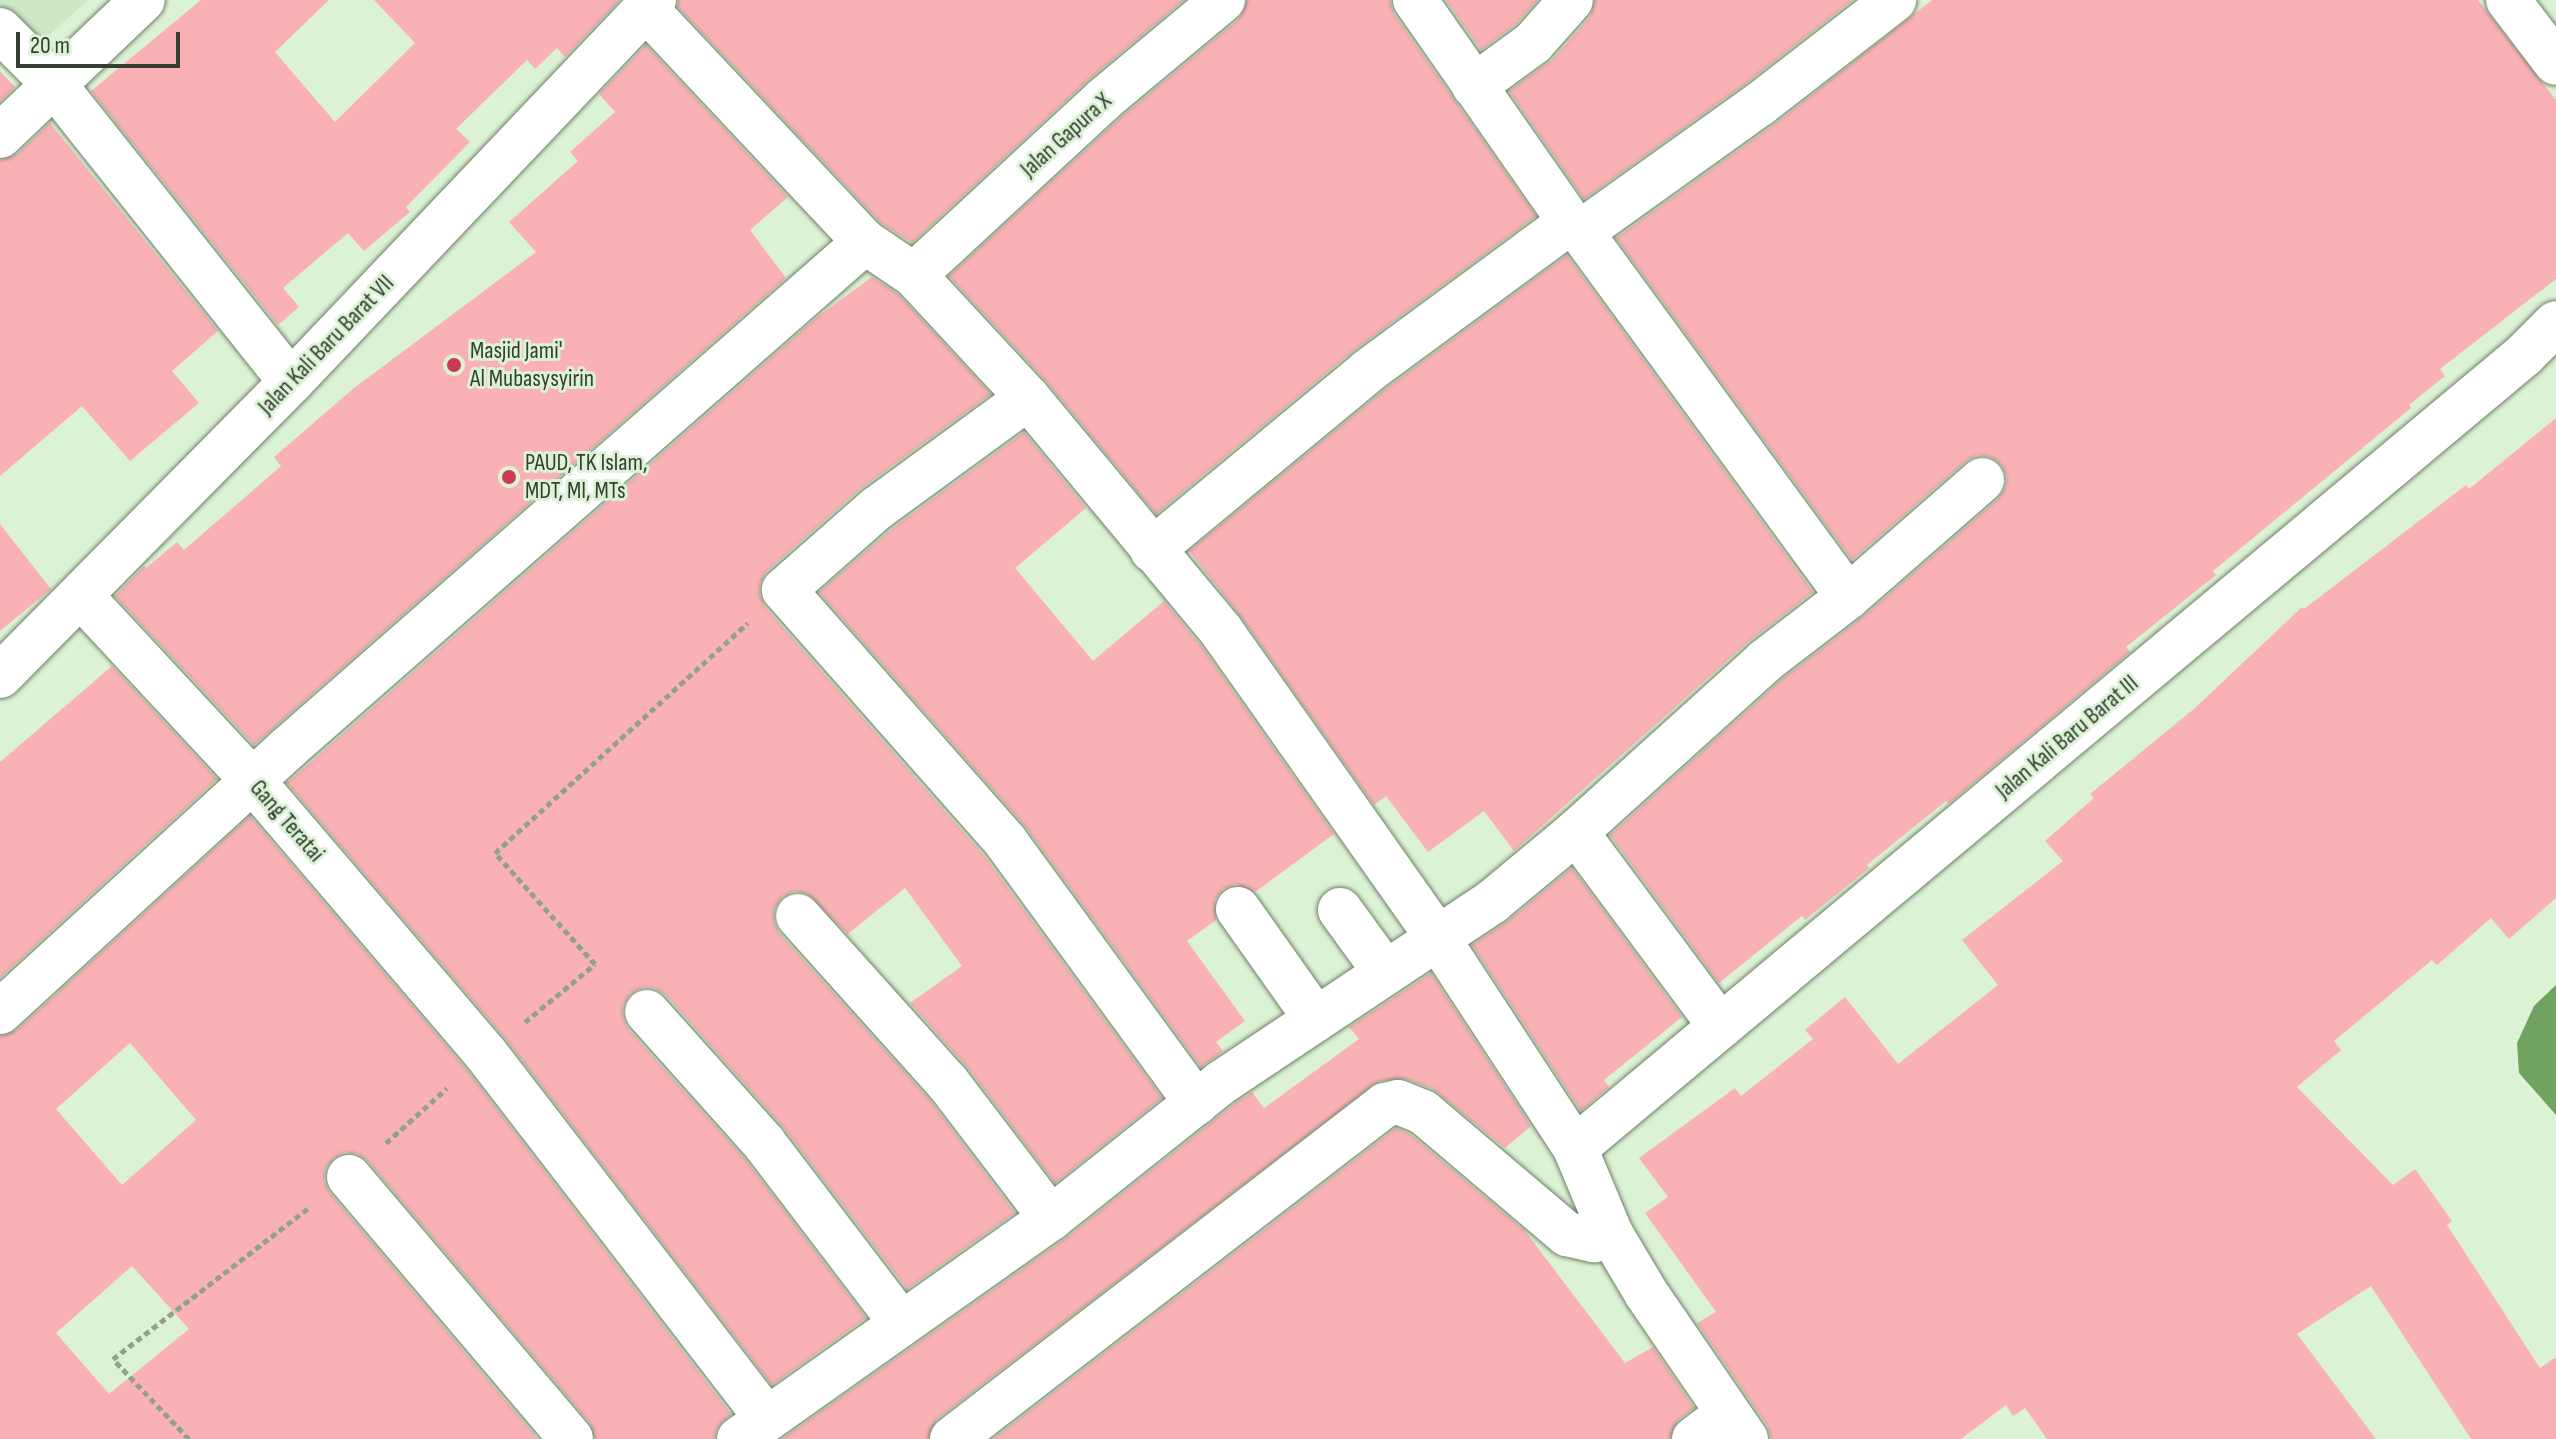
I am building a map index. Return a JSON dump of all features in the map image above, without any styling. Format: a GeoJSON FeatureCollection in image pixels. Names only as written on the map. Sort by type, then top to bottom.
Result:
{"type":"FeatureCollection","features":[{"type":"Feature","properties":{"kind":"street"},"geometry":{"type":"LineString","coordinates":[[0,136],[143,0]]}},
{"type":"Feature","properties":{"kind":"street","name":"Jalan Gapura X"},"geometry":{"type":"LineString","coordinates":[[914,275],[1083,118],[1223,0]]}},
{"type":"Feature","properties":{"kind":"street"},"geometry":{"type":"LineString","coordinates":[[1415,0],[1576,227],[1848,597]]}},
{"type":"Feature","properties":{"kind":"street"},"geometry":{"type":"LineString","coordinates":[[1474,86],[1533,43],[1571,0]]}},
{"type":"Feature","properties":{"kind":"street"},"geometry":{"type":"LineString","coordinates":[[1152,550],[1368,371],[1760,104],[1894,0]]}},
{"type":"Feature","properties":{"kind":"street"},"geometry":{"type":"LineString","coordinates":[[2508,0],[2556,63]]}},
{"type":"Feature","properties":{"kind":"street"},"geometry":{"type":"LineString","coordinates":[[650,4],[865,242],[914,275],[1028,398],[1222,632],[1437,937],[1575,1148],[1611,1234],[1722,1431]]}},
{"type":"Feature","properties":{"kind":"street","name":"Jalan Kali Baru Barat VII"},"geometry":{"type":"LineString","coordinates":[[0,676],[291,382],[650,4]]}},
{"type":"Feature","properties":{"kind":"street"},"geometry":{"type":"LineString","coordinates":[[0,30],[53,83],[291,382]]}},
{"type":"Feature","properties":{"kind":"street"},"geometry":{"type":"LineString","coordinates":[[0,1012],[252,780],[865,242]]}},
{"type":"Feature","properties":{"kind":"street","name":"Jalan Kali Baru Barat III"},"geometry":{"type":"LineString","coordinates":[[1575,1148],[2524,355],[2556,323]]}},
{"type":"Feature","properties":{"kind":"street"},"geometry":{"type":"LineString","coordinates":[[1028,398],[877,508],[784,590],[1006,842],[1196,1103]]}},
{"type":"Feature","properties":{"kind":"street"},"geometry":{"type":"LineString","coordinates":[[752,1428],[1051,1218],[1196,1103],[1493,901],[1576,832],[1755,670],[1848,597],[1982,480]]}},
{"type":"Feature","properties":{"kind":"street","name":"Gang Teratai"},"geometry":{"type":"LineString","coordinates":[[81,596],[252,780],[486,1054],[752,1428]]}},
{"type":"Feature","properties":{"kind":"street"},"geometry":{"type":"LineString","coordinates":[[1576,832],[1720,1026]]}},
{"type":"Feature","properties":{"kind":"street"},"geometry":{"type":"LineString","coordinates":[[1238,909],[1316,1019]]}},
{"type":"Feature","properties":{"kind":"street"},"geometry":{"type":"LineString","coordinates":[[1340,910],[1385,972]]}},
{"type":"Feature","properties":{"kind":"street"},"geometry":{"type":"LineString","coordinates":[[798,916],[948,1083],[1051,1218]]}},
{"type":"Feature","properties":{"kind":"street"},"geometry":{"type":"LineString","coordinates":[[647,1012],[764,1143],[901,1323]]}},
{"type":"Feature","properties":{"kind":"street"},"geometry":{"type":"LineString","coordinates":[[952,1439],[1385,1105],[1398,1102],[1423,1112],[1567,1234],[1594,1240],[1611,1234]]}},
{"type":"Feature","properties":{"kind":"street"},"geometry":{"type":"LineString","coordinates":[[349,1177],[571,1439]]}},
{"type":"Feature","properties":{"kind":"shaded area"},"geometry":{"type":"Polygon","coordinates":[[[0,0],[88,0],[27,55],[0,24],[0,0]]]}},
{"type":"Feature","properties":{"kind":"shaded area"},"geometry":{"type":"Polygon","coordinates":[[[2556,985],[2556,1115],[2519,1073],[2517,1043],[2534,1006],[2556,985]]]}},
{"type":"Feature","properties":{"kind":"building"},"geometry":{"type":"Polygon","coordinates":[[[201,0],[329,0],[275,52],[335,122],[415,43],[374,0],[620,0],[565,57],[557,48],[535,69],[527,60],[456,129],[470,142],[406,207],[410,212],[364,251],[348,233],[283,288],[299,307],[278,325],[91,91],[201,0]]]}},
{"type":"Feature","properties":{"kind":"building"},"geometry":{"type":"Polygon","coordinates":[[[678,0],[1184,0],[1087,81],[912,243],[881,223],[678,7],[678,0]]]}},
{"type":"Feature","properties":{"kind":"building"},"geometry":{"type":"Polygon","coordinates":[[[1247,0],[1390,0],[1394,14],[1536,216],[1353,351],[1156,514],[1046,381],[949,276],[1120,118],[1239,19],[1247,0]]]}},
{"type":"Feature","properties":{"kind":"building"},"geometry":{"type":"Polygon","coordinates":[[[1446,0],[1538,0],[1516,24],[1481,50],[1446,0]]]}},
{"type":"Feature","properties":{"kind":"building"},"geometry":{"type":"Polygon","coordinates":[[[1595,0],[1853,0],[1745,84],[1584,199],[1509,91],[1552,60],[1590,17],[1595,0]]]}},
{"type":"Feature","properties":{"kind":"building"},"geometry":{"type":"Polygon","coordinates":[[[1932,0],[2478,0],[2556,100],[2556,279],[2440,369],[2445,376],[2409,405],[2411,408],[2213,571],[2216,575],[2126,647],[2130,652],[1953,800],[1948,804],[1946,801],[1867,865],[1869,868],[1805,920],[1802,916],[1719,983],[1610,835],[1781,680],[1864,616],[1998,499],[2006,487],[2007,476],[2001,464],[1991,457],[1978,455],[1966,461],[1852,560],[1616,238],[1775,124],[1932,0]]]}},
{"type":"Feature","properties":{"kind":"building"},"geometry":{"type":"Polygon","coordinates":[[[646,45],[788,197],[750,230],[786,278],[254,745],[115,596],[144,566],[146,568],[177,542],[184,550],[281,466],[274,457],[354,388],[536,252],[509,222],[578,161],[570,152],[615,112],[599,94],[646,45]]]}},
{"type":"Feature","properties":{"kind":"building"},"geometry":{"type":"Polygon","coordinates":[[[0,71],[15,87],[0,102],[0,71]]]}},
{"type":"Feature","properties":{"kind":"building"},"geometry":{"type":"Polygon","coordinates":[[[50,123],[218,331],[172,371],[199,403],[130,461],[82,406],[0,476],[0,160],[17,154],[50,123]]]}},
{"type":"Feature","properties":{"kind":"building"},"geometry":{"type":"Polygon","coordinates":[[[1567,255],[1813,592],[1748,642],[1514,851],[1484,811],[1428,852],[1386,796],[1374,805],[1242,618],[1189,551],[1383,391],[1567,255]]]}},
{"type":"Feature","properties":{"kind":"building"},"geometry":{"type":"Polygon","coordinates":[[[872,277],[898,294],[991,394],[860,489],[767,571],[760,583],[760,596],[765,607],[986,858],[1162,1098],[1055,1183],[968,1068],[910,1003],[962,966],[905,888],[848,934],[806,893],[794,891],[782,897],[774,909],[774,922],[779,933],[929,1099],[1015,1213],[907,1289],[784,1128],[666,995],[654,988],[643,987],[631,993],[623,1005],[623,1018],[628,1029],[745,1159],[866,1318],[772,1385],[505,1038],[287,783],[816,318],[872,277]]]}},
{"type":"Feature","properties":{"kind":"building"},"geometry":{"type":"Polygon","coordinates":[[[2556,418],[2556,898],[2509,939],[2491,918],[2437,965],[2432,960],[2334,1041],[2341,1050],[2297,1087],[2393,1185],[2415,1169],[2452,1221],[2447,1225],[2540,1368],[2556,1357],[2556,1439],[2471,1439],[2371,1286],[2297,1334],[2376,1439],[2047,1439],[2025,1408],[2013,1416],[2006,1405],[1961,1439],[1771,1439],[1767,1425],[1697,1323],[1716,1312],[1645,1213],[1668,1197],[1639,1158],[1735,1088],[1741,1096],[1813,1039],[1805,1030],[1845,997],[1898,1064],[1998,985],[1962,940],[2063,861],[2045,841],[2094,798],[2090,794],[2195,708],[2302,607],[2304,609],[2466,485],[2469,489],[2556,418]]]}},
{"type":"Feature","properties":{"kind":"building"},"geometry":{"type":"Polygon","coordinates":[[[1024,432],[1086,508],[1015,568],[1093,661],[1164,601],[1202,647],[1334,834],[1255,892],[1236,884],[1223,889],[1215,899],[1216,920],[1187,941],[1245,1021],[1216,1042],[1223,1051],[1201,1067],[1026,827],[819,592],[893,528],[1024,432]]]}},
{"type":"Feature","properties":{"kind":"building"},"geometry":{"type":"Polygon","coordinates":[[[0,524],[51,589],[0,631],[0,524]]]}},
{"type":"Feature","properties":{"kind":"building"},"geometry":{"type":"Polygon","coordinates":[[[112,666],[217,779],[0,978],[0,762],[112,666]]]}},
{"type":"Feature","properties":{"kind":"building"},"geometry":{"type":"Polygon","coordinates":[[[250,816],[467,1070],[731,1414],[717,1428],[714,1439],[595,1439],[590,1423],[368,1161],[358,1154],[345,1152],[334,1158],[326,1168],[324,1181],[330,1193],[538,1439],[0,1439],[0,1036],[17,1030],[250,816]],[[130,1043],[56,1109],[122,1185],[196,1120],[130,1043]],[[132,1266],[56,1333],[109,1394],[189,1329],[132,1266]]]}},
{"type":"Feature","properties":{"kind":"building"},"geometry":{"type":"Polygon","coordinates":[[[1572,868],[1682,1017],[1604,1080],[1609,1087],[1581,1111],[1472,945],[1509,920],[1572,868]]]}},
{"type":"Feature","properties":{"kind":"building"},"geometry":{"type":"Polygon","coordinates":[[[1431,973],[1531,1126],[1505,1148],[1433,1089],[1406,1079],[1379,1081],[937,1419],[928,1439],[782,1439],[1066,1238],[1237,1102],[1252,1092],[1264,1108],[1359,1039],[1349,1027],[1431,973]]]}},
{"type":"Feature","properties":{"kind":"building"},"geometry":{"type":"Polygon","coordinates":[[[1396,1128],[1410,1134],[1525,1231],[1625,1363],[1653,1347],[1694,1408],[1678,1420],[1670,1439],[993,1439],[1396,1128]]]}},
{"type":"Feature","properties":{"kind":"place","name":"Masjid Jami' Al Mubasysyirin"},"geometry":{"type":"Point","coordinates":[454,365]}},
{"type":"Feature","properties":{"kind":"place","name":"PAUD, TK Islam, MDT, MI, MTs"},"geometry":{"type":"Point","coordinates":[509,477]}}]}
